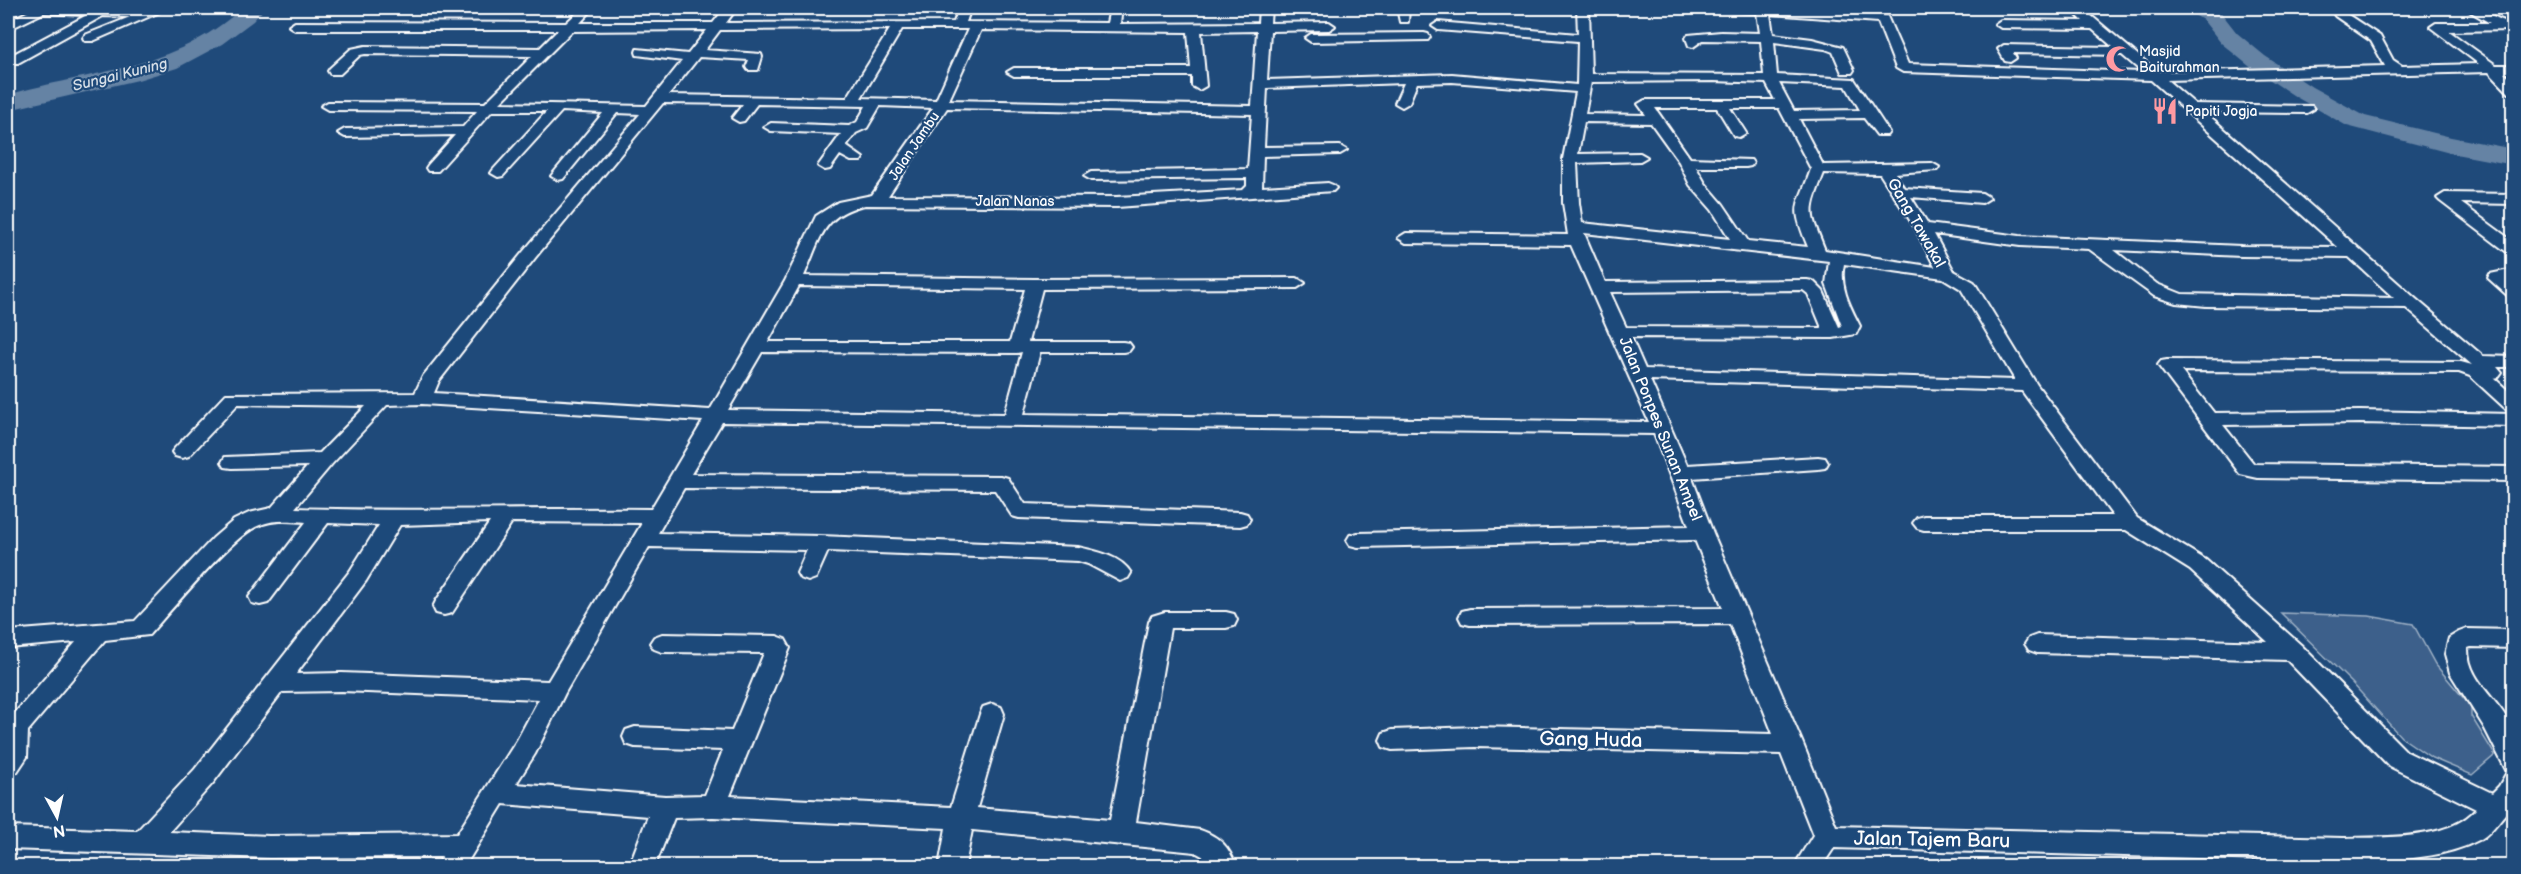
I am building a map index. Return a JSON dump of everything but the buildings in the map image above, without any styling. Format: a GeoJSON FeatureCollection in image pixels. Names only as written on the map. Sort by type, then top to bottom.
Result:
{"type":"FeatureCollection","features":[{"type":"Feature","properties":{"kind":"street"},"geometry":{"type":"LineString","coordinates":[[8,26],[42,8],[105,9],[147,14]]}},
{"type":"Feature","properties":{"kind":"street"},"geometry":{"type":"LineString","coordinates":[[88,38],[164,8]]}},
{"type":"Feature","properties":{"kind":"street"},"geometry":{"type":"LineString","coordinates":[[433,168],[490,105],[588,8]]}},
{"type":"Feature","properties":{"kind":"street"},"geometry":{"type":"LineString","coordinates":[[422,398],[430,380],[529,255],[596,177],[731,8]]}},
{"type":"Feature","properties":{"kind":"street"},"geometry":{"type":"LineString","coordinates":[[959,25],[965,8]]}},
{"type":"Feature","properties":{"kind":"street"},"geometry":{"type":"LineString","coordinates":[[1113,26],[1116,8]]}},
{"type":"Feature","properties":{"kind":"street"},"geometry":{"type":"LineString","coordinates":[[1251,192],[1255,173],[1265,8]]}},
{"type":"Feature","properties":{"kind":"street","name":"Jalan Ponpes Sunan Ampel"},"geometry":{"type":"LineString","coordinates":[[1583,8],[1583,83],[1570,159],[1571,203],[1576,234],[1680,472],[1702,532],[1791,744],[1827,837]]}},
{"type":"Feature","properties":{"kind":"street"},"geometry":{"type":"LineString","coordinates":[[1732,8],[1883,18],[1904,68],[2154,76],[2296,74],[2396,69],[2514,69]]}},
{"type":"Feature","properties":{"kind":"street"},"geometry":{"type":"LineString","coordinates":[[2075,8],[2192,108],[2410,303],[2514,391]]}},
{"type":"Feature","properties":{"kind":"street"},"geometry":{"type":"LineString","coordinates":[[2470,8],[2510,26]]}},
{"type":"Feature","properties":{"kind":"street"},"geometry":{"type":"LineString","coordinates":[[13,60],[105,9]]}},
{"type":"Feature","properties":{"kind":"street"},"geometry":{"type":"LineString","coordinates":[[1761,9],[1771,80],[1818,169],[1804,203],[1804,211],[1818,253]]}},
{"type":"Feature","properties":{"kind":"street"},"geometry":{"type":"LineString","coordinates":[[2339,13],[2376,39],[2388,62],[2396,69],[2423,77]]}},
{"type":"Feature","properties":{"kind":"street"},"geometry":{"type":"LineString","coordinates":[[1712,22],[1834,47],[1869,114],[1882,132]]}},
{"type":"Feature","properties":{"kind":"street"},"geometry":{"type":"LineString","coordinates":[[2001,24],[2095,25]]}},
{"type":"Feature","properties":{"kind":"street"},"geometry":{"type":"LineString","coordinates":[[642,52],[693,55],[753,51],[767,25]]}},
{"type":"Feature","properties":{"kind":"street"},"geometry":{"type":"LineString","coordinates":[[851,102],[872,72],[898,25]]}},
{"type":"Feature","properties":{"kind":"street","name":"Jalan Jambu"},"geometry":{"type":"LineString","coordinates":[[877,200],[942,105],[943,97],[972,39],[976,25]]}},
{"type":"Feature","properties":{"kind":"street"},"geometry":{"type":"LineString","coordinates":[[295,26],[1113,26],[1131,33],[1194,28],[1264,33],[1424,37]]}},
{"type":"Feature","properties":{"kind":"street"},"geometry":{"type":"LineString","coordinates":[[1264,33],[1329,26]]}},
{"type":"Feature","properties":{"kind":"street"},"geometry":{"type":"LineString","coordinates":[[1438,26],[1583,38]]}},
{"type":"Feature","properties":{"kind":"street"},"geometry":{"type":"LineString","coordinates":[[2510,26],[2436,27],[2492,68],[2514,90]]}},
{"type":"Feature","properties":{"kind":"street"},"geometry":{"type":"LineString","coordinates":[[1014,72],[1105,73],[1199,79],[1194,28]]}},
{"type":"Feature","properties":{"kind":"street"},"geometry":{"type":"LineString","coordinates":[[1693,43],[1692,38],[1705,35],[1766,32]]}},
{"type":"Feature","properties":{"kind":"street"},"geometry":{"type":"LineString","coordinates":[[335,71],[356,52],[365,50],[545,52]]}},
{"type":"Feature","properties":{"kind":"street"},"geometry":{"type":"LineString","coordinates":[[2010,58],[2004,50],[2125,51]]}},
{"type":"Feature","properties":{"kind":"street"},"geometry":{"type":"LineString","coordinates":[[1104,88],[1105,73]]}},
{"type":"Feature","properties":{"kind":"street"},"geometry":{"type":"LineString","coordinates":[[1260,84],[1461,78],[1583,83],[1714,77],[1771,80],[1848,76]]}},
{"type":"Feature","properties":{"kind":"street"},"geometry":{"type":"LineString","coordinates":[[1402,103],[1412,80]]}},
{"type":"Feature","properties":{"kind":"street"},"geometry":{"type":"LineString","coordinates":[[2167,87],[2264,87]]}},
{"type":"Feature","properties":{"kind":"street"},"geometry":{"type":"LineString","coordinates":[[2179,97],[2248,97]]}},
{"type":"Feature","properties":{"kind":"street"},"geometry":{"type":"LineString","coordinates":[[739,118],[753,100]]}},
{"type":"Feature","properties":{"kind":"street"},"geometry":{"type":"LineString","coordinates":[[791,100],[771,127],[851,130],[862,125],[875,103]]}},
{"type":"Feature","properties":{"kind":"street"},"geometry":{"type":"LineString","coordinates":[[328,106],[490,105],[613,109],[654,105],[791,100],[1259,110]]}},
{"type":"Feature","properties":{"kind":"street"},"geometry":{"type":"LineString","coordinates":[[1741,243],[1718,207],[1698,185],[1686,162],[1645,104],[1721,104],[1869,114]]}},
{"type":"Feature","properties":{"kind":"street"},"geometry":{"type":"LineString","coordinates":[[1721,104],[1739,133]]}},
{"type":"Feature","properties":{"kind":"street"},"geometry":{"type":"LineString","coordinates":[[498,173],[558,107]]}},
{"type":"Feature","properties":{"kind":"street"},"geometry":{"type":"LineString","coordinates":[[2192,108],[2307,109]]}},
{"type":"Feature","properties":{"kind":"street"},"geometry":{"type":"LineString","coordinates":[[596,177],[558,176],[613,109]]}},
{"type":"Feature","properties":{"kind":"street"},"geometry":{"type":"LineString","coordinates":[[1578,118],[1657,119]]}},
{"type":"Feature","properties":{"kind":"street"},"geometry":{"type":"LineString","coordinates":[[825,166],[851,130]]}},
{"type":"Feature","properties":{"kind":"street"},"geometry":{"type":"LineString","coordinates":[[345,133],[466,131]]}},
{"type":"Feature","properties":{"kind":"street"},"geometry":{"type":"LineString","coordinates":[[839,148],[856,158]]}},
{"type":"Feature","properties":{"kind":"street"},"geometry":{"type":"LineString","coordinates":[[1256,152],[1341,150]]}},
{"type":"Feature","properties":{"kind":"street"},"geometry":{"type":"LineString","coordinates":[[1570,159],[1640,157]]}},
{"type":"Feature","properties":{"kind":"street"},"geometry":{"type":"LineString","coordinates":[[1686,162],[1746,163]]}},
{"type":"Feature","properties":{"kind":"street"},"geometry":{"type":"LineString","coordinates":[[1818,169],[1875,168],[1886,171],[1932,167]]}},
{"type":"Feature","properties":{"kind":"street","name":"Gang Tawakal"},"geometry":{"type":"LineString","coordinates":[[1886,171],[1923,228],[1947,274]]}},
{"type":"Feature","properties":{"kind":"street"},"geometry":{"type":"LineString","coordinates":[[1091,176],[1255,173]]}},
{"type":"Feature","properties":{"kind":"street","name":"Jalan Nanas"},"geometry":{"type":"LineString","coordinates":[[457,856],[526,747],[555,690],[756,347],[793,281],[822,219],[843,205],[877,200],[1117,202],[1240,196],[1251,192],[1328,188]]}},
{"type":"Feature","properties":{"kind":"street"},"geometry":{"type":"LineString","coordinates":[[1900,192],[1982,198]]}},
{"type":"Feature","properties":{"kind":"street"},"geometry":{"type":"LineString","coordinates":[[2514,200],[2445,198],[2514,250]]}},
{"type":"Feature","properties":{"kind":"street"},"geometry":{"type":"LineString","coordinates":[[1923,228],[1964,230],[1984,237],[2020,241],[2279,252],[2352,252]]}},
{"type":"Feature","properties":{"kind":"street"},"geometry":{"type":"LineString","coordinates":[[2491,232],[2514,232]]}},
{"type":"Feature","properties":{"kind":"street"},"geometry":{"type":"LineString","coordinates":[[1406,238],[1576,234],[1741,243],[1947,274],[1968,286],[2028,386],[2130,523],[2198,565],[2293,651],[2398,759],[2494,806]]}},
{"type":"Feature","properties":{"kind":"street"},"geometry":{"type":"LineString","coordinates":[[2090,244],[2109,252],[2158,291],[2172,297],[2206,301],[2410,303]]}},
{"type":"Feature","properties":{"kind":"street"},"geometry":{"type":"LineString","coordinates":[[1620,332],[1845,332],[1850,330],[1851,326],[1835,288],[1833,273],[1838,258]]}},
{"type":"Feature","properties":{"kind":"street"},"geometry":{"type":"LineString","coordinates":[[2514,274],[2496,278],[2514,292]]}},
{"type":"Feature","properties":{"kind":"street"},"geometry":{"type":"LineString","coordinates":[[793,281],[1035,284],[1297,283]]}},
{"type":"Feature","properties":{"kind":"street"},"geometry":{"type":"LineString","coordinates":[[1013,420],[1035,284]]}},
{"type":"Feature","properties":{"kind":"street"},"geometry":{"type":"LineString","coordinates":[[1599,286],[1807,285],[1815,291],[1833,333]]}},
{"type":"Feature","properties":{"kind":"street"},"geometry":{"type":"LineString","coordinates":[[756,347],[1124,347]]}},
{"type":"Feature","properties":{"kind":"street"},"geometry":{"type":"LineString","coordinates":[[2480,361],[2514,362]]}},
{"type":"Feature","properties":{"kind":"street"},"geometry":{"type":"LineString","coordinates":[[2514,406],[2476,372],[2461,367],[2167,365],[2247,469],[2514,474]]}},
{"type":"Feature","properties":{"kind":"street"},"geometry":{"type":"LineString","coordinates":[[1637,374],[2028,386]]}},
{"type":"Feature","properties":{"kind":"street"},"geometry":{"type":"LineString","coordinates":[[182,452],[233,398],[382,400],[422,398],[714,416],[1660,428]]}},
{"type":"Feature","properties":{"kind":"street"},"geometry":{"type":"LineString","coordinates":[[278,514],[325,459],[382,400]]}},
{"type":"Feature","properties":{"kind":"street"},"geometry":{"type":"LineString","coordinates":[[2208,418],[2360,417],[2514,420]]}},
{"type":"Feature","properties":{"kind":"street"},"geometry":{"type":"LineString","coordinates":[[232,462],[325,459]]}},
{"type":"Feature","properties":{"kind":"street"},"geometry":{"type":"LineString","coordinates":[[1680,472],[1818,463]]}},
{"type":"Feature","properties":{"kind":"street"},"geometry":{"type":"LineString","coordinates":[[678,481],[1001,483],[1019,511],[1240,519]]}},
{"type":"Feature","properties":{"kind":"street"},"geometry":{"type":"LineString","coordinates":[[8,639],[141,629],[221,543],[241,525],[256,518],[278,514],[394,518],[506,515],[656,516]]}},
{"type":"Feature","properties":{"kind":"street"},"geometry":{"type":"LineString","coordinates":[[444,607],[506,515]]}},
{"type":"Feature","properties":{"kind":"street"},"geometry":{"type":"LineString","coordinates":[[260,597],[322,516]]}},
{"type":"Feature","properties":{"kind":"street"},"geometry":{"type":"LineString","coordinates":[[142,844],[204,776],[358,576],[394,518]]}},
{"type":"Feature","properties":{"kind":"street"},"geometry":{"type":"LineString","coordinates":[[1924,523],[2130,523]]}},
{"type":"Feature","properties":{"kind":"street"},"geometry":{"type":"LineString","coordinates":[[1358,540],[1702,532]]}},
{"type":"Feature","properties":{"kind":"street"},"geometry":{"type":"LineString","coordinates":[[642,540],[821,543],[1078,554],[1095,558],[1120,573]]}},
{"type":"Feature","properties":{"kind":"street"},"geometry":{"type":"LineString","coordinates":[[808,573],[821,543]]}},
{"type":"Feature","properties":{"kind":"street"},"geometry":{"type":"LineString","coordinates":[[1470,617],[1738,616]]}},
{"type":"Feature","properties":{"kind":"street"},"geometry":{"type":"LineString","coordinates":[[1121,832],[1160,622],[1165,620],[1226,620]]}},
{"type":"Feature","properties":{"kind":"street"},"geometry":{"type":"LineString","coordinates":[[8,765],[14,757],[17,725],[97,634]]}},
{"type":"Feature","properties":{"kind":"street"},"geometry":{"type":"LineString","coordinates":[[2514,639],[2467,638],[2457,644],[2455,654],[2460,670],[2489,713],[2513,756],[2514,764]]}},
{"type":"Feature","properties":{"kind":"street"},"geometry":{"type":"LineString","coordinates":[[662,644],[777,645],[777,652],[713,806]]}},
{"type":"Feature","properties":{"kind":"street"},"geometry":{"type":"LineString","coordinates":[[2037,644],[2293,651]]}},
{"type":"Feature","properties":{"kind":"street"},"geometry":{"type":"LineString","coordinates":[[274,683],[342,682],[555,690]]}},
{"type":"Feature","properties":{"kind":"street"},"geometry":{"type":"LineString","coordinates":[[952,867],[961,818],[992,714]]}},
{"type":"Feature","properties":{"kind":"street"},"geometry":{"type":"LineString","coordinates":[[635,737],[739,741]]}},
{"type":"Feature","properties":{"kind":"street","name":"Gang Huda"},"geometry":{"type":"LineString","coordinates":[[1392,740],[1475,737],[1791,744]]}},
{"type":"Feature","properties":{"kind":"street","name":"Jalan Tajem Baru"},"geometry":{"type":"LineString","coordinates":[[1827,837],[2332,850],[2393,848],[2438,841],[2472,830],[2494,806],[2509,796],[2514,780]]}},
{"type":"Feature","properties":{"kind":"street"},"geometry":{"type":"LineString","coordinates":[[496,793],[665,807],[713,806],[961,818],[1121,832],[1200,842],[1215,850],[1222,867]]}},
{"type":"Feature","properties":{"kind":"street"},"geometry":{"type":"LineString","coordinates":[[642,867],[665,807]]}},
{"type":"Feature","properties":{"kind":"street"},"geometry":{"type":"LineString","coordinates":[[1807,867],[1827,837]]}},
{"type":"Feature","properties":{"kind":"street"},"geometry":{"type":"LineString","coordinates":[[8,838],[457,856]]}},
{"type":"Feature","properties":{"kind":"shaded area"},"geometry":{"type":"Polygon","coordinates":[[[2281,613],[2369,616],[2413,624],[2435,664],[2471,707],[2471,716],[2495,755],[2472,775],[2432,758],[2401,737],[2352,683],[2281,613]]]}},
{"type":"Feature","properties":{"kind":"waterway","name":"Sungai Kuning"},"geometry":{"type":"LineString","coordinates":[[8,103],[130,75],[169,63],[214,40],[254,8]]}},
{"type":"Feature","properties":{"kind":"waterway"},"geometry":{"type":"LineString","coordinates":[[2199,8],[2211,15],[2229,38],[2257,61],[2304,92],[2356,121],[2450,145],[2514,157]]}},
{"type":"Feature","properties":{"kind":"place","name":"Masjid Baiturahman"},"geometry":{"type":"Point","coordinates":[2119,59]}},
{"type":"Feature","properties":{"kind":"place","name":"Papiti Jogja"},"geometry":{"type":"Point","coordinates":[2165,111]}}]}
